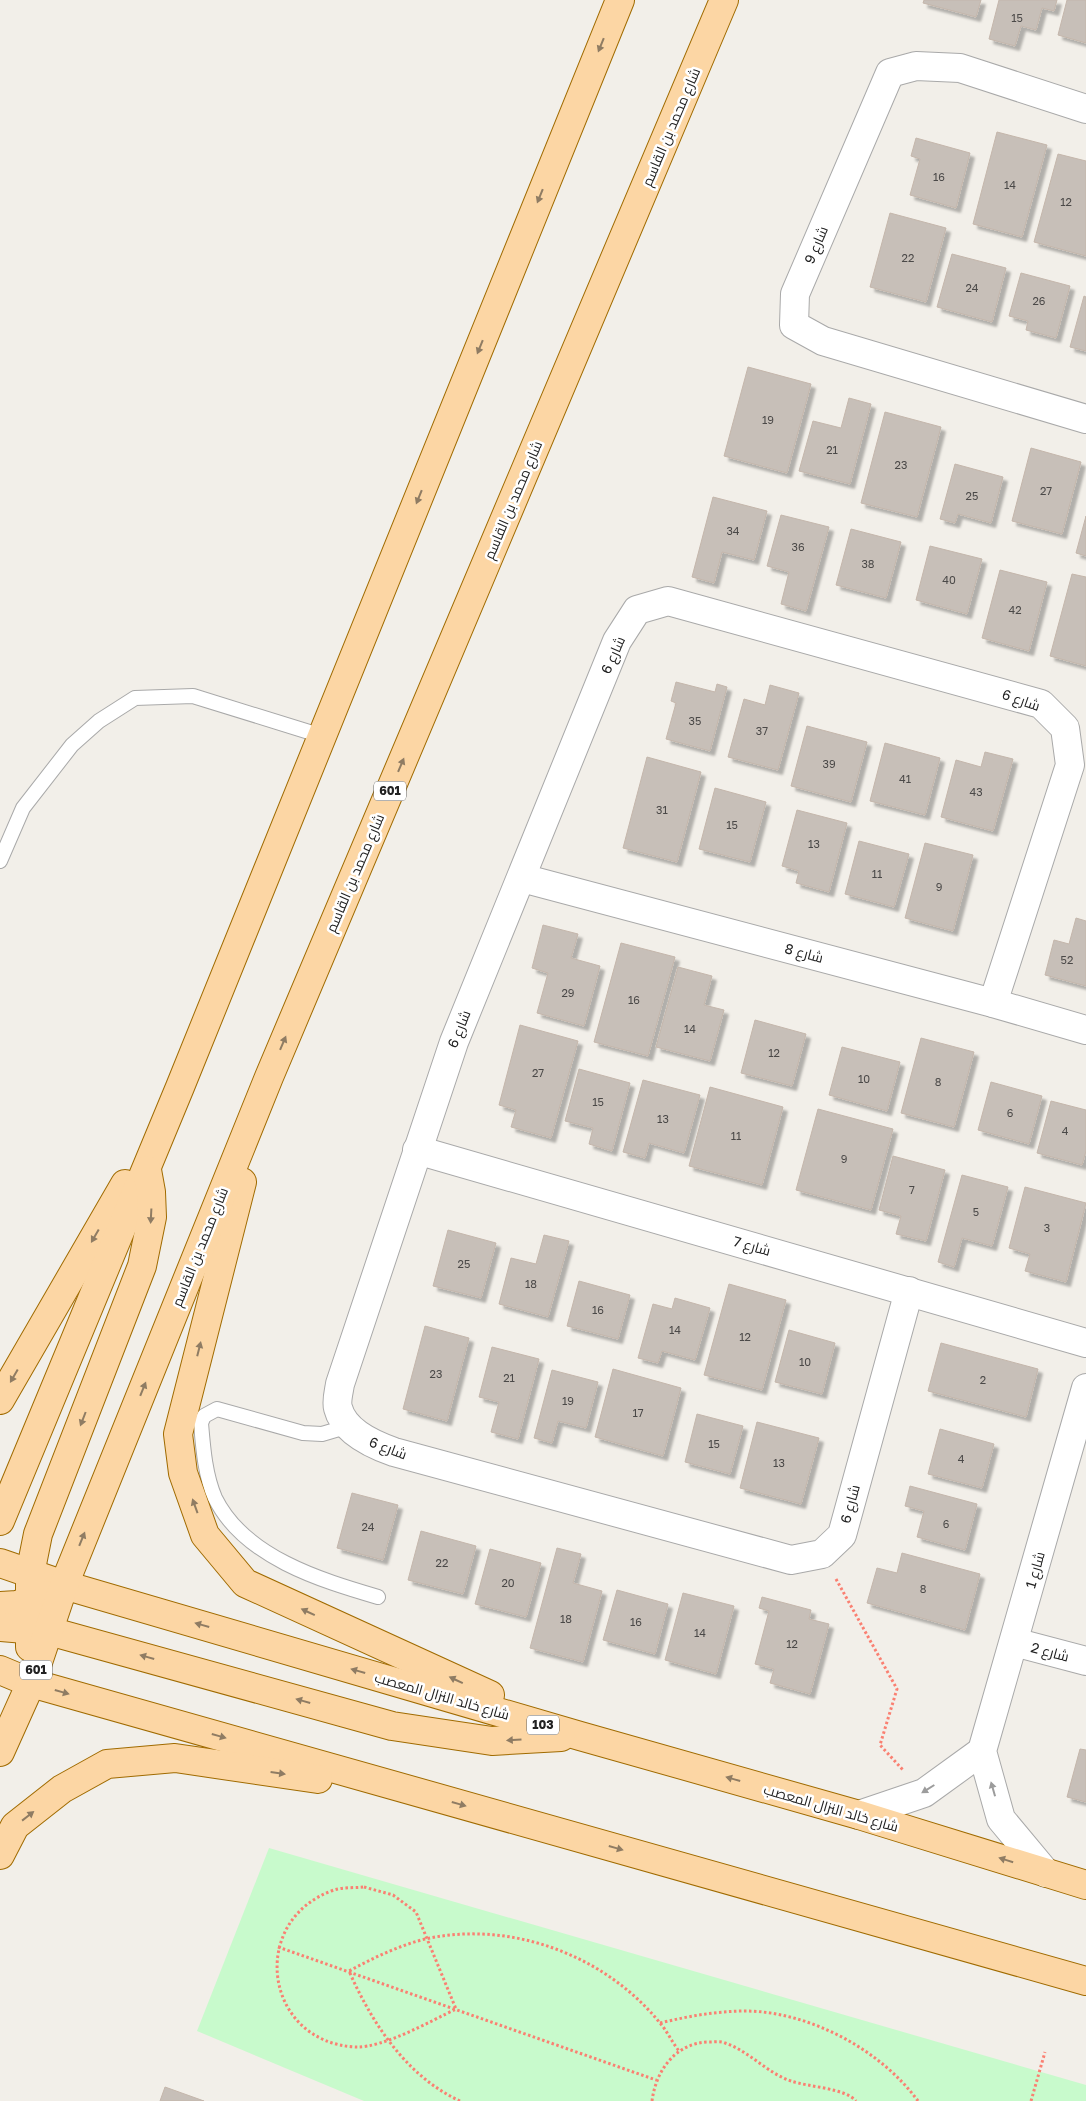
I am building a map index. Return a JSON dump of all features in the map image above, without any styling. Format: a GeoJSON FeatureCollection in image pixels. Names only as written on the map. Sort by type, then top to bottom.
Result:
{"type":"FeatureCollection","features":[{"type":"Feature","properties":{"kind":"main road"},"geometry":{"type":"LineString","coordinates":[[0,1521],[180,1088],[620,0]]}},
{"type":"Feature","properties":{"kind":"main road","name":"شارع محمد بن القاسم"},"geometry":{"type":"LineString","coordinates":[[0,1752],[31,1683],[39,1629],[64,1584],[269,1077],[724,0]]}},
{"type":"Feature","properties":{"kind":"main road"},"geometry":{"type":"LineString","coordinates":[[269,1077],[178,1434],[183,1473],[205,1535],[245,1583],[580,1736]]}},
{"type":"Feature","properties":{"kind":"main road"},"geometry":{"type":"LineString","coordinates":[[0,1400],[180,1088]]}},
{"type":"Feature","properties":{"kind":"main road"},"geometry":{"type":"LineString","coordinates":[[39,1629],[29,1602],[30,1574],[38,1534],[142,1266],[152,1217],[152,1192],[147,1168]]}},
{"type":"Feature","properties":{"kind":"main road","name":"شارع خالد النزال المعصب"},"geometry":{"type":"LineString","coordinates":[[0,1563],[30,1574],[580,1736],[860,1815],[1086,1885]]}},
{"type":"Feature","properties":{"kind":"main road"},"geometry":{"type":"LineString","coordinates":[[0,1606],[29,1602],[49,1594],[64,1584]]}},
{"type":"Feature","properties":{"kind":"main road"},"geometry":{"type":"LineString","coordinates":[[0,1627],[39,1629],[392,1726],[492,1741],[580,1736]]}},
{"type":"Feature","properties":{"kind":"main road"},"geometry":{"type":"LineString","coordinates":[[0,1670],[31,1683],[1086,1981]]}},
{"type":"Feature","properties":{"kind":"main road"},"geometry":{"type":"LineString","coordinates":[[0,1855],[15,1826],[62,1789],[107,1764],[174,1758],[430,1796]]}},
{"type":"Feature","properties":{"kind":"street","name":"شارع 9"},"geometry":{"type":"LineString","coordinates":[[1086,109],[960,68],[916,66],[890,73],[795,294],[794,326],[823,341],[1086,419]]}},
{"type":"Feature","properties":{"kind":"street","name":"شارع 6"},"geometry":{"type":"LineString","coordinates":[[910,1291],[842,1535],[822,1554],[791,1560],[394,1452],[367,1442],[349,1426],[338,1408],[340,1384],[454,1042],[617,641],[637,610],[668,601],[1042,704],[1065,728],[1070,765],[993,1003]]}},
{"type":"Feature","properties":{"kind":"street","name":"شارع 8"},"geometry":{"type":"LineString","coordinates":[[522,878],[993,1003],[1086,1030]]}},
{"type":"Feature","properties":{"kind":"street","name":"شارع 7"},"geometry":{"type":"LineString","coordinates":[[417,1150],[1086,1343]]}},
{"type":"Feature","properties":{"kind":"street","name":"شارع 1"},"geometry":{"type":"LineString","coordinates":[[982,1751],[1086,1388]]}},
{"type":"Feature","properties":{"kind":"street","name":"شارع 2"},"geometry":{"type":"LineString","coordinates":[[1014,1642],[1086,1661]]}},
{"type":"Feature","properties":{"kind":"street"},"geometry":{"type":"LineString","coordinates":[[860,1815],[924,1793],[982,1751],[1001,1818],[1046,1873]]}},
{"type":"Feature","properties":{"kind":"lane"},"geometry":{"type":"LineString","coordinates":[[0,861],[23,808],[72,745],[99,722],[135,698],[193,696],[322,736]]}},
{"type":"Feature","properties":{"kind":"lane"},"geometry":{"type":"LineString","coordinates":[[349,1426],[322,1434],[303,1433],[217,1409],[210,1411],[204,1416],[201,1423],[210,1483],[223,1511],[247,1539],[291,1565],[320,1578],[378,1597]]}},
{"type":"Feature","properties":{"kind":"path"},"geometry":{"type":"LineString","coordinates":[[822,1554],[898,1690],[880,1745],[924,1793]]}},
{"type":"Feature","properties":{"kind":"path"},"geometry":{"type":"LineString","coordinates":[[364,1887],[392,1895],[416,1912],[456,2009],[387,2040],[358,2047],[329,2042],[304,2028],[286,2004],[276,1977],[278,1947],[289,1922],[309,1901],[336,1889],[364,1887]]}},
{"type":"Feature","properties":{"kind":"path"},"geometry":{"type":"LineString","coordinates":[[349,1971],[373,1958],[426,1939],[469,1934],[513,1937],[555,1948],[594,1966],[630,1992],[660,2022],[678,2051]]}},
{"type":"Feature","properties":{"kind":"path"},"geometry":{"type":"LineString","coordinates":[[278,1947],[656,2080]]}},
{"type":"Feature","properties":{"kind":"path"},"geometry":{"type":"LineString","coordinates":[[349,1971],[365,2007],[387,2040],[417,2071],[460,2101]]}},
{"type":"Feature","properties":{"kind":"path"},"geometry":{"type":"LineString","coordinates":[[660,2022],[702,2014],[748,2011],[794,2018],[837,2034],[876,2058],[918,2101]]}},
{"type":"Feature","properties":{"kind":"path"},"geometry":{"type":"LineString","coordinates":[[652,2101],[656,2080],[665,2064],[678,2051],[700,2042],[724,2042],[790,2081],[840,2092],[856,2101]]}},
{"type":"Feature","properties":{"kind":"path"},"geometry":{"type":"LineString","coordinates":[[1031,2101],[1044,2052]]}},
{"type":"Feature","properties":{"kind":"green space"},"geometry":{"type":"Polygon","coordinates":[[[269,1848],[1086,2085],[1086,2101],[364,2101],[197,2031],[269,1848]]]}},
{"type":"Feature","properties":{"kind":"building"},"geometry":{"type":"Polygon","coordinates":[[[924,0],[981,0],[976,17],[923,3],[924,0]]]}},
{"type":"Feature","properties":{"kind":"building"},"geometry":{"type":"Polygon","coordinates":[[[999,0],[1057,0],[1054,11],[1042,8],[1036,30],[1021,26],[1015,46],[989,39],[999,0]]]}},
{"type":"Feature","properties":{"kind":"building"},"geometry":{"type":"Polygon","coordinates":[[[1067,0],[1086,0],[1086,43],[1058,35],[1067,0]]]}},
{"type":"Feature","properties":{"kind":"building"},"geometry":{"type":"Polygon","coordinates":[[[997,132],[1047,145],[1022,237],[973,224],[997,132]]]}},
{"type":"Feature","properties":{"kind":"building"},"geometry":{"type":"Polygon","coordinates":[[[916,138],[970,153],[956,208],[910,195],[920,159],[911,156],[916,138]]]}},
{"type":"Feature","properties":{"kind":"building"},"geometry":{"type":"Polygon","coordinates":[[[1058,154],[1086,161],[1086,256],[1034,242],[1058,154]]]}},
{"type":"Feature","properties":{"kind":"building"},"geometry":{"type":"Polygon","coordinates":[[[890,213],[946,228],[926,302],[870,287],[890,213]]]}},
{"type":"Feature","properties":{"kind":"building"},"geometry":{"type":"Polygon","coordinates":[[[952,254],[1006,268],[992,322],[937,307],[952,254]]]}},
{"type":"Feature","properties":{"kind":"building"},"geometry":{"type":"Polygon","coordinates":[[[1021,273],[1070,286],[1056,338],[1026,330],[1028,321],[1009,316],[1021,273]]]}},
{"type":"Feature","properties":{"kind":"building"},"geometry":{"type":"Polygon","coordinates":[[[1084,296],[1086,297],[1086,351],[1070,347],[1084,296]]]}},
{"type":"Feature","properties":{"kind":"building"},"geometry":{"type":"Polygon","coordinates":[[[748,367],[811,384],[787,473],[724,456],[748,367]]]}},
{"type":"Feature","properties":{"kind":"building"},"geometry":{"type":"Polygon","coordinates":[[[849,398],[871,404],[850,484],[799,471],[813,421],[841,428],[849,398]]]}},
{"type":"Feature","properties":{"kind":"building"},"geometry":{"type":"Polygon","coordinates":[[[885,412],[941,427],[917,517],[861,503],[885,412]]]}},
{"type":"Feature","properties":{"kind":"building"},"geometry":{"type":"Polygon","coordinates":[[[1031,448],[1081,462],[1062,534],[1012,521],[1031,448]]]}},
{"type":"Feature","properties":{"kind":"building"},"geometry":{"type":"Polygon","coordinates":[[[955,464],[1003,477],[991,523],[958,514],[955,523],[940,519],[955,464]]]}},
{"type":"Feature","properties":{"kind":"building"},"geometry":{"type":"Polygon","coordinates":[[[713,497],[767,511],[754,560],[722,552],[714,583],[692,577],[713,497]]]}},
{"type":"Feature","properties":{"kind":"building"},"geometry":{"type":"Polygon","coordinates":[[[781,515],[829,527],[806,611],[781,604],[789,572],[767,566],[781,515]]]}},
{"type":"Feature","properties":{"kind":"building"},"geometry":{"type":"Polygon","coordinates":[[[1086,516],[1086,556],[1076,553],[1086,516]]]}},
{"type":"Feature","properties":{"kind":"building"},"geometry":{"type":"Polygon","coordinates":[[[851,529],[901,542],[886,598],[836,585],[851,529]]]}},
{"type":"Feature","properties":{"kind":"building"},"geometry":{"type":"Polygon","coordinates":[[[930,546],[982,559],[967,614],[916,600],[930,546]]]}},
{"type":"Feature","properties":{"kind":"building"},"geometry":{"type":"Polygon","coordinates":[[[1000,570],[1047,582],[1029,651],[982,638],[1000,570]]]}},
{"type":"Feature","properties":{"kind":"building"},"geometry":{"type":"Polygon","coordinates":[[[1072,574],[1086,577],[1086,666],[1050,656],[1072,574]]]}},
{"type":"Feature","properties":{"kind":"building"},"geometry":{"type":"Polygon","coordinates":[[[676,682],[715,692],[717,684],[727,687],[710,751],[666,739],[676,703],[671,701],[676,682]]]}},
{"type":"Feature","properties":{"kind":"building"},"geometry":{"type":"Polygon","coordinates":[[[770,685],[799,693],[778,770],[728,757],[744,699],[765,705],[770,685]]]}},
{"type":"Feature","properties":{"kind":"building"},"geometry":{"type":"Polygon","coordinates":[[[807,726],[867,742],[851,802],[791,786],[807,726]]]}},
{"type":"Feature","properties":{"kind":"building"},"geometry":{"type":"Polygon","coordinates":[[[885,743],[940,758],[925,815],[870,801],[885,743]]]}},
{"type":"Feature","properties":{"kind":"building"},"geometry":{"type":"Polygon","coordinates":[[[985,752],[1013,759],[993,831],[941,817],[956,760],[981,767],[985,752]]]}},
{"type":"Feature","properties":{"kind":"building"},"geometry":{"type":"Polygon","coordinates":[[[647,757],[701,772],[677,862],[623,848],[647,757]]]}},
{"type":"Feature","properties":{"kind":"building"},"geometry":{"type":"Polygon","coordinates":[[[715,788],[766,802],[750,862],[699,849],[715,788]]]}},
{"type":"Feature","properties":{"kind":"building"},"geometry":{"type":"Polygon","coordinates":[[[797,810],[847,823],[829,892],[796,883],[799,871],[782,866],[797,810]]]}},
{"type":"Feature","properties":{"kind":"building"},"geometry":{"type":"Polygon","coordinates":[[[859,841],[909,854],[894,907],[845,894],[859,841]]]}},
{"type":"Feature","properties":{"kind":"building"},"geometry":{"type":"Polygon","coordinates":[[[925,843],[973,855],[953,931],[905,918],[925,843]]]}},
{"type":"Feature","properties":{"kind":"building"},"geometry":{"type":"Polygon","coordinates":[[[1076,918],[1086,921],[1086,986],[1045,975],[1054,940],[1069,944],[1076,918]]]}},
{"type":"Feature","properties":{"kind":"building"},"geometry":{"type":"Polygon","coordinates":[[[543,925],[578,934],[571,958],[600,966],[584,1026],[537,1013],[548,973],[532,968],[543,925]]]}},
{"type":"Feature","properties":{"kind":"building"},"geometry":{"type":"Polygon","coordinates":[[[621,943],[675,957],[648,1056],[594,1042],[621,943]]]}},
{"type":"Feature","properties":{"kind":"building"},"geometry":{"type":"Polygon","coordinates":[[[678,967],[712,976],[704,1005],[724,1010],[710,1061],[656,1047],[678,967]]]}},
{"type":"Feature","properties":{"kind":"building"},"geometry":{"type":"Polygon","coordinates":[[[755,1020],[806,1034],[792,1086],[741,1073],[755,1020]]]}},
{"type":"Feature","properties":{"kind":"building"},"geometry":{"type":"Polygon","coordinates":[[[520,1025],[578,1041],[551,1138],[511,1127],[516,1110],[499,1105],[520,1025]]]}},
{"type":"Feature","properties":{"kind":"building"},"geometry":{"type":"Polygon","coordinates":[[[921,1038],[974,1052],[954,1127],[901,1113],[921,1038]]]}},
{"type":"Feature","properties":{"kind":"building"},"geometry":{"type":"Polygon","coordinates":[[[842,1047],[900,1062],[887,1111],[829,1095],[842,1047]]]}},
{"type":"Feature","properties":{"kind":"building"},"geometry":{"type":"Polygon","coordinates":[[[579,1069],[630,1083],[612,1151],[589,1144],[593,1128],[565,1121],[579,1069]]]}},
{"type":"Feature","properties":{"kind":"building"},"geometry":{"type":"Polygon","coordinates":[[[643,1080],[700,1095],[684,1153],[649,1143],[645,1158],[623,1152],[643,1080]]]}},
{"type":"Feature","properties":{"kind":"building"},"geometry":{"type":"Polygon","coordinates":[[[991,1082],[1042,1096],[1029,1144],[978,1130],[991,1082]]]}},
{"type":"Feature","properties":{"kind":"building"},"geometry":{"type":"Polygon","coordinates":[[[710,1087],[783,1107],[762,1185],[689,1166],[710,1087]]]}},
{"type":"Feature","properties":{"kind":"building"},"geometry":{"type":"Polygon","coordinates":[[[1051,1101],[1086,1110],[1086,1151],[1082,1165],[1037,1153],[1051,1101]]]}},
{"type":"Feature","properties":{"kind":"building"},"geometry":{"type":"Polygon","coordinates":[[[818,1109],[893,1129],[871,1210],[796,1190],[818,1109]]]}},
{"type":"Feature","properties":{"kind":"building"},"geometry":{"type":"Polygon","coordinates":[[[893,1156],[945,1170],[926,1241],[896,1234],[901,1216],[879,1210],[893,1156]]]}},
{"type":"Feature","properties":{"kind":"building"},"geometry":{"type":"Polygon","coordinates":[[[962,1175],[1008,1187],[992,1246],[962,1238],[954,1267],[938,1262],[962,1175]]]}},
{"type":"Feature","properties":{"kind":"building"},"geometry":{"type":"Polygon","coordinates":[[[1025,1187],[1086,1203],[1066,1282],[1025,1271],[1030,1254],[1009,1248],[1025,1187]]]}},
{"type":"Feature","properties":{"kind":"building"},"geometry":{"type":"Polygon","coordinates":[[[448,1230],[496,1243],[481,1298],[433,1286],[448,1230]]]}},
{"type":"Feature","properties":{"kind":"building"},"geometry":{"type":"Polygon","coordinates":[[[544,1235],[569,1241],[548,1317],[499,1304],[511,1258],[536,1264],[544,1235]]]}},
{"type":"Feature","properties":{"kind":"building"},"geometry":{"type":"Polygon","coordinates":[[[579,1281],[630,1295],[618,1339],[567,1326],[579,1281]]]}},
{"type":"Feature","properties":{"kind":"building"},"geometry":{"type":"Polygon","coordinates":[[[729,1284],[786,1300],[762,1390],[704,1375],[729,1284]]]}},
{"type":"Feature","properties":{"kind":"building"},"geometry":{"type":"Polygon","coordinates":[[[675,1298],[710,1308],[695,1360],[662,1351],[658,1363],[638,1358],[653,1304],[672,1309],[675,1298]]]}},
{"type":"Feature","properties":{"kind":"building"},"geometry":{"type":"Polygon","coordinates":[[[425,1326],[469,1338],[447,1421],[403,1409],[425,1326]]]}},
{"type":"Feature","properties":{"kind":"building"},"geometry":{"type":"Polygon","coordinates":[[[789,1330],[835,1343],[822,1394],[775,1382],[789,1330]]]}},
{"type":"Feature","properties":{"kind":"building"},"geometry":{"type":"Polygon","coordinates":[[[941,1343],[1038,1369],[1026,1417],[928,1391],[941,1343]]]}},
{"type":"Feature","properties":{"kind":"building"},"geometry":{"type":"Polygon","coordinates":[[[492,1347],[539,1359],[518,1439],[491,1432],[499,1402],[479,1397],[492,1347]]]}},
{"type":"Feature","properties":{"kind":"building"},"geometry":{"type":"Polygon","coordinates":[[[613,1369],[681,1388],[663,1456],[595,1437],[613,1369]]]}},
{"type":"Feature","properties":{"kind":"building"},"geometry":{"type":"Polygon","coordinates":[[[552,1370],[598,1382],[586,1428],[558,1421],[552,1443],[534,1438],[552,1370]]]}},
{"type":"Feature","properties":{"kind":"building"},"geometry":{"type":"Polygon","coordinates":[[[697,1414],[743,1426],[730,1474],[685,1462],[697,1414]]]}},
{"type":"Feature","properties":{"kind":"building"},"geometry":{"type":"Polygon","coordinates":[[[757,1422],[819,1438],[801,1504],[740,1488],[757,1422]]]}},
{"type":"Feature","properties":{"kind":"building"},"geometry":{"type":"Polygon","coordinates":[[[940,1429],[994,1444],[982,1488],[928,1474],[940,1429]]]}},
{"type":"Feature","properties":{"kind":"building"},"geometry":{"type":"Polygon","coordinates":[[[910,1486],[977,1504],[965,1550],[917,1537],[924,1511],[905,1506],[910,1486]]]}},
{"type":"Feature","properties":{"kind":"building"},"geometry":{"type":"Polygon","coordinates":[[[352,1493],[398,1505],[383,1560],[337,1548],[352,1493]]]}},
{"type":"Feature","properties":{"kind":"building"},"geometry":{"type":"Polygon","coordinates":[[[421,1531],[476,1546],[463,1594],[408,1580],[421,1531]]]}},
{"type":"Feature","properties":{"kind":"building"},"geometry":{"type":"Polygon","coordinates":[[[557,1548],[581,1554],[573,1583],[602,1591],[583,1662],[530,1648],[557,1548]]]}},
{"type":"Feature","properties":{"kind":"building"},"geometry":{"type":"Polygon","coordinates":[[[490,1549],[541,1563],[526,1617],[475,1604],[490,1549]]]}},
{"type":"Feature","properties":{"kind":"building"},"geometry":{"type":"Polygon","coordinates":[[[902,1553],[980,1574],[965,1630],[867,1603],[877,1568],[897,1573],[902,1553]]]}},
{"type":"Feature","properties":{"kind":"building"},"geometry":{"type":"Polygon","coordinates":[[[617,1590],[668,1604],[655,1654],[603,1640],[617,1590]]]}},
{"type":"Feature","properties":{"kind":"building"},"geometry":{"type":"Polygon","coordinates":[[[683,1593],[734,1606],[716,1674],[665,1660],[683,1593]]]}},
{"type":"Feature","properties":{"kind":"building"},"geometry":{"type":"Polygon","coordinates":[[[762,1597],[811,1610],[809,1619],[829,1624],[810,1694],[770,1683],[774,1669],[755,1664],[769,1611],[759,1608],[762,1597]]]}},
{"type":"Feature","properties":{"kind":"building"},"geometry":{"type":"Polygon","coordinates":[[[1080,1749],[1086,1750],[1086,1802],[1067,1797],[1080,1749]]]}},
{"type":"Feature","properties":{"kind":"building"},"geometry":{"type":"Polygon","coordinates":[[[165,2087],[204,2101],[160,2101],[165,2087]]]}}]}
